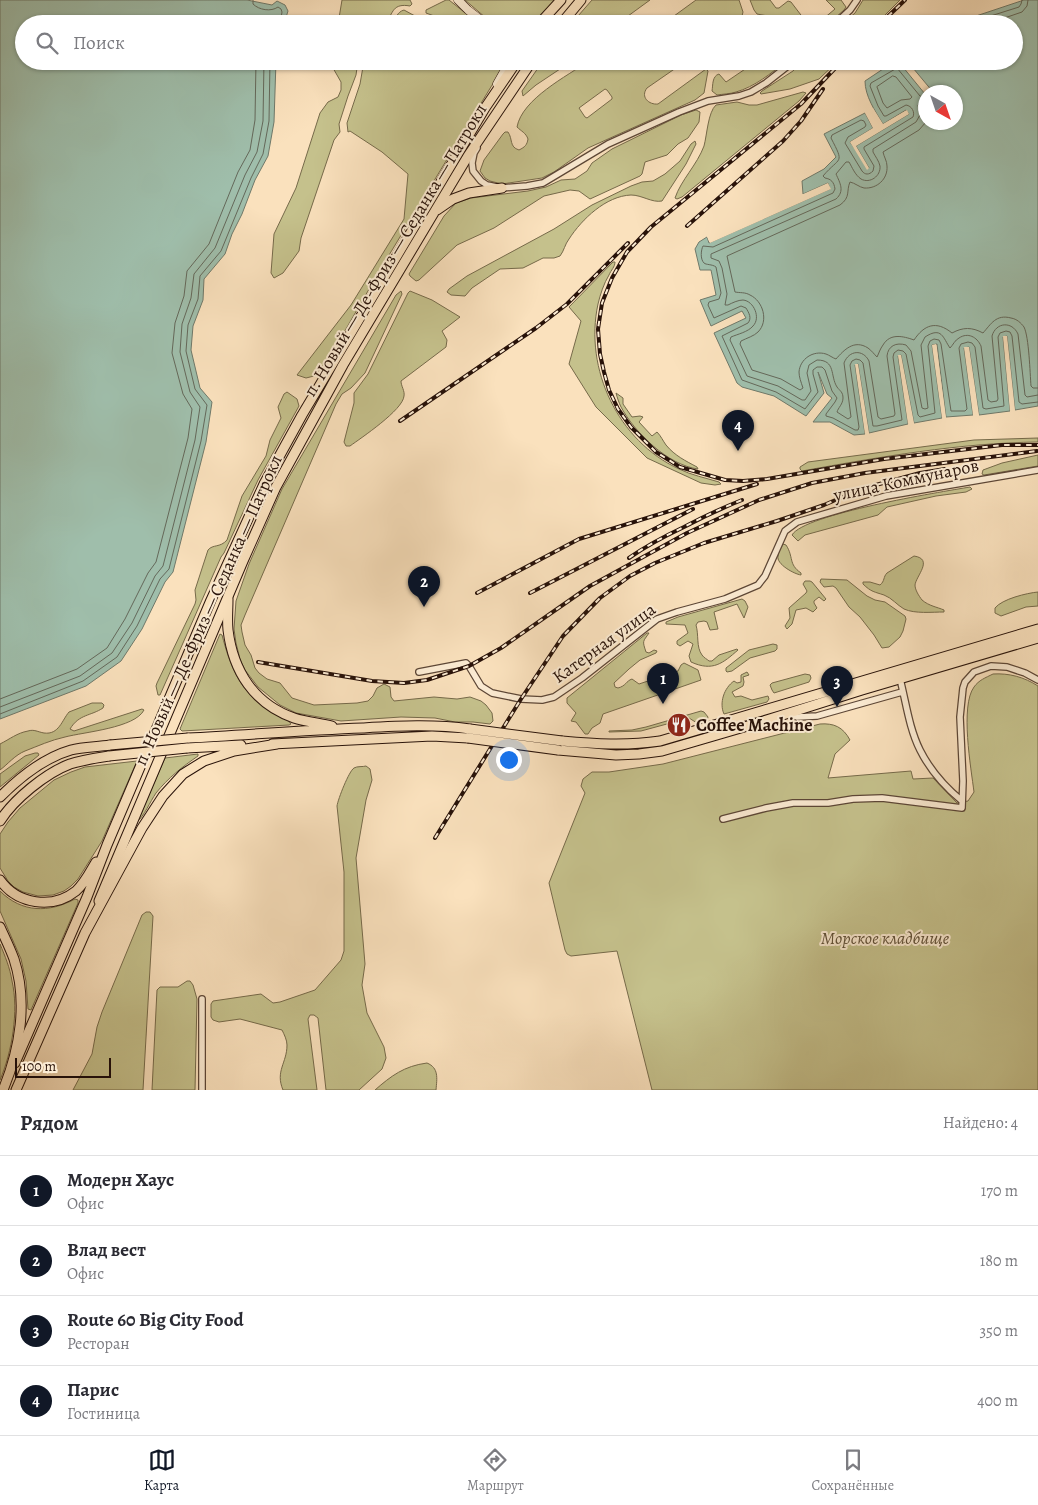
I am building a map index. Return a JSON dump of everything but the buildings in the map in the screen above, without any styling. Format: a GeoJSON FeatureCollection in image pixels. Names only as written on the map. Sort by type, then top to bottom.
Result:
{"type":"FeatureCollection","features":[{"type":"Feature","properties":{"kind":"main road"},"geometry":{"type":"LineString","coordinates":[[458,0],[475,15]]}},
{"type":"Feature","properties":{"kind":"main road"},"geometry":{"type":"LineString","coordinates":[[547,15],[561,0]]}},
{"type":"Feature","properties":{"kind":"main road"},"geometry":{"type":"LineString","coordinates":[[554,15],[567,0]]}},
{"type":"Feature","properties":{"kind":"main road"},"geometry":{"type":"LineString","coordinates":[[568,15],[580,0]]}},
{"type":"Feature","properties":{"kind":"main road"},"geometry":{"type":"LineString","coordinates":[[493,96],[495,88],[505,70]]}},
{"type":"Feature","properties":{"kind":"main road","name":"п. Новый — Де-Фриз — Седанка — Патрокл"},"geometry":{"type":"LineString","coordinates":[[3,1090],[87,898],[107,845],[211,600],[264,484],[302,414],[493,96],[512,70]]}},
{"type":"Feature","properties":{"kind":"main road","name":"п. Новый — Де-Фриз — Седанка — Патрокл"},"geometry":{"type":"LineString","coordinates":[[16,1090],[247,553],[281,479],[343,365],[435,211],[468,156],[526,70]]}},
{"type":"Feature","properties":{"kind":"main road"},"geometry":{"type":"LineString","coordinates":[[435,211],[453,198],[469,193],[502,188]]}},
{"type":"Feature","properties":{"kind":"main road"},"geometry":{"type":"LineString","coordinates":[[228,599],[228,628],[235,661],[244,680],[264,701],[277,710],[294,718],[342,728]]}},
{"type":"Feature","properties":{"kind":"main road"},"geometry":{"type":"LineString","coordinates":[[0,798],[33,769],[60,754],[73,750],[110,745],[188,738],[342,728],[434,725],[562,741],[637,745],[660,741],[1038,628]]}},
{"type":"Feature","properties":{"kind":"main road"},"geometry":{"type":"LineString","coordinates":[[0,821],[20,798],[58,769],[85,759],[109,756],[187,748],[432,736],[468,738],[558,750],[616,755],[662,752],[1038,638]]}},
{"type":"Feature","properties":{"kind":"main road"},"geometry":{"type":"LineString","coordinates":[[85,933],[154,808],[183,774],[214,756],[277,744]]}},
{"type":"Feature","properties":{"kind":"main road"},"geometry":{"type":"LineString","coordinates":[[0,880],[10,892],[22,898],[38,902],[56,901],[68,896],[83,883],[107,845]]}},
{"type":"Feature","properties":{"kind":"main road"},"geometry":{"type":"LineString","coordinates":[[0,927],[14,960],[21,1000],[21,1028],[12,1070]]}},
{"type":"Feature","properties":{"kind":"street"},"geometry":{"type":"LineString","coordinates":[[845,15],[857,0]]}},
{"type":"Feature","properties":{"kind":"street"},"geometry":{"type":"LineString","coordinates":[[502,104],[500,112],[474,153],[473,171],[487,185],[502,188],[527,186],[543,183],[608,144],[679,112],[708,101],[751,92],[783,70]]}},
{"type":"Feature","properties":{"kind":"street","name":"улица Коммунаров"},"geometry":{"type":"LineString","coordinates":[[785,531],[797,522],[886,496],[1038,470]]}},
{"type":"Feature","properties":{"kind":"street","name":"Катерная улица"},"geometry":{"type":"LineString","coordinates":[[419,672],[466,663],[481,686],[492,693],[522,699],[542,700],[554,697],[582,678],[657,619],[734,596],[758,585],[765,576],[785,531]]}},
{"type":"Feature","properties":{"kind":"street"},"geometry":{"type":"LineString","coordinates":[[723,819],[793,803],[853,799],[882,798],[962,808],[963,781],[960,702],[965,682],[974,672],[991,666],[1007,667],[1038,680]]}},
{"type":"Feature","properties":{"kind":"street"},"geometry":{"type":"LineString","coordinates":[[900,679],[919,749],[946,788],[962,801]]}},
{"type":"Feature","properties":{"kind":"street"},"geometry":{"type":"LineString","coordinates":[[788,714],[797,717],[817,716],[902,692]]}},
{"type":"Feature","properties":{"kind":"street"},"geometry":{"type":"LineString","coordinates":[[202,999],[202,1090]]}},
{"type":"Feature","properties":{"kind":"green space"},"geometry":{"type":"Polygon","coordinates":[[[342,0],[410,0],[412,4],[410,6],[397,7],[390,15],[340,15],[342,0]]]}},
{"type":"Feature","properties":{"kind":"green space"},"geometry":{"type":"Polygon","coordinates":[[[449,0],[468,15],[432,15],[426,13],[426,10],[449,0]]]}},
{"type":"Feature","properties":{"kind":"green space"},"geometry":{"type":"Polygon","coordinates":[[[465,0],[556,0],[543,15],[482,15],[465,0]]]}},
{"type":"Feature","properties":{"kind":"green space"},"geometry":{"type":"Polygon","coordinates":[[[592,0],[650,0],[629,15],[579,15],[592,0]]]}},
{"type":"Feature","properties":{"kind":"green space"},"geometry":{"type":"Polygon","coordinates":[[[696,0],[739,0],[743,12],[742,15],[675,15],[696,0]]]}},
{"type":"Feature","properties":{"kind":"green space"},"geometry":{"type":"Polygon","coordinates":[[[750,0],[770,0],[776,8],[779,8],[788,1],[791,2],[801,15],[762,15],[757,14],[750,0]]]}},
{"type":"Feature","properties":{"kind":"green space"},"geometry":{"type":"Polygon","coordinates":[[[826,0],[841,0],[846,7],[838,15],[828,15],[835,9],[826,0]]]}},
{"type":"Feature","properties":{"kind":"green space"},"geometry":{"type":"Polygon","coordinates":[[[863,0],[900,0],[885,15],[853,15],[863,0]]]}},
{"type":"Feature","properties":{"kind":"green space"},"geometry":{"type":"Polygon","coordinates":[[[404,10],[413,15],[398,15],[404,10]]]}},
{"type":"Feature","properties":{"kind":"green space"},"geometry":{"type":"Polygon","coordinates":[[[334,70],[357,70],[339,124],[340,132],[334,140],[301,238],[299,251],[283,273],[274,278],[271,273],[274,234],[296,188],[320,113],[328,102],[338,97],[341,90],[341,82],[334,70]]]}},
{"type":"Feature","properties":{"kind":"green space"},"geometry":{"type":"Polygon","coordinates":[[[362,70],[501,70],[328,360],[314,376],[306,378],[297,375],[351,305],[404,219],[408,174],[382,152],[350,131],[348,132],[347,123],[360,84],[362,70]]]}},
{"type":"Feature","properties":{"kind":"green space"},"geometry":{"type":"Polygon","coordinates":[[[537,70],[558,70],[523,96],[522,91],[537,70]]]}},
{"type":"Feature","properties":{"kind":"green space"},"geometry":{"type":"Polygon","coordinates":[[[575,70],[673,70],[645,91],[646,100],[658,104],[705,70],[708,71],[704,93],[695,100],[588,148],[554,172],[542,178],[502,184],[485,178],[480,171],[484,160],[505,132],[508,132],[512,145],[516,149],[519,150],[524,147],[528,139],[517,127],[521,117],[536,98],[575,70]],[[605,89],[579,108],[587,118],[612,99],[605,89]]]}},
{"type":"Feature","properties":{"kind":"green space"},"geometry":{"type":"Polygon","coordinates":[[[744,70],[775,70],[743,90],[717,95],[712,91],[713,81],[717,75],[719,74],[726,82],[744,70]]]}},
{"type":"Feature","properties":{"kind":"green space"},"geometry":{"type":"Polygon","coordinates":[[[828,70],[819,79],[790,89],[760,93],[762,91],[793,71],[828,70]]]}},
{"type":"Feature","properties":{"kind":"green space"},"geometry":{"type":"Polygon","coordinates":[[[803,92],[806,93],[799,101],[682,197],[675,198],[701,153],[709,118],[716,105],[737,102],[757,105],[803,92]]]}},
{"type":"Feature","properties":{"kind":"green space"},"geometry":{"type":"Polygon","coordinates":[[[696,110],[700,112],[699,122],[688,138],[678,144],[667,155],[645,162],[640,176],[590,199],[579,191],[570,190],[544,196],[494,228],[457,245],[419,280],[416,281],[410,276],[409,274],[444,216],[456,203],[471,198],[528,191],[546,187],[561,180],[575,179],[587,171],[592,163],[612,149],[681,115],[696,110]]]}},
{"type":"Feature","properties":{"kind":"green space"},"geometry":{"type":"Polygon","coordinates":[[[695,141],[696,144],[686,164],[662,201],[654,201],[631,195],[613,199],[596,210],[574,231],[560,256],[543,258],[523,268],[500,269],[472,288],[465,296],[451,295],[447,292],[467,276],[554,229],[592,205],[631,186],[653,181],[665,174],[680,161],[695,141]]]}},
{"type":"Feature","properties":{"kind":"green space"},"geometry":{"type":"Polygon","coordinates":[[[615,262],[602,289],[599,300],[595,329],[596,353],[601,377],[610,400],[623,422],[639,441],[657,457],[679,469],[721,484],[701,483],[647,458],[596,407],[569,364],[581,321],[569,307],[615,262]]]}},
{"type":"Feature","properties":{"kind":"green space"},"geometry":{"type":"Polygon","coordinates":[[[401,291],[402,294],[365,373],[351,388],[342,394],[336,404],[245,615],[241,625],[242,632],[245,645],[251,655],[255,668],[267,679],[280,683],[292,698],[314,705],[357,703],[368,701],[377,688],[384,684],[390,687],[391,697],[394,701],[434,697],[457,699],[470,697],[481,701],[492,713],[493,721],[490,724],[455,722],[435,718],[401,717],[341,721],[296,713],[280,705],[258,687],[245,670],[236,643],[234,629],[236,601],[249,564],[282,489],[396,295],[401,291]]]}},
{"type":"Feature","properties":{"kind":"green space"},"geometry":{"type":"Polygon","coordinates":[[[410,291],[432,300],[460,317],[442,331],[447,340],[446,347],[401,381],[404,396],[397,409],[350,446],[346,446],[344,442],[354,403],[354,393],[368,374],[410,291]]]}},
{"type":"Feature","properties":{"kind":"green space"},"geometry":{"type":"Polygon","coordinates":[[[287,392],[297,399],[299,406],[258,480],[221,557],[160,695],[158,695],[157,683],[195,604],[195,590],[208,550],[227,540],[242,496],[266,456],[270,440],[281,418],[278,407],[284,394],[287,392]]]}},
{"type":"Feature","properties":{"kind":"green space"},"geometry":{"type":"Polygon","coordinates":[[[616,393],[623,398],[623,404],[632,417],[643,417],[639,422],[652,436],[657,432],[673,452],[698,469],[675,461],[644,437],[627,417],[616,393]]]}},
{"type":"Feature","properties":{"kind":"green space"},"geometry":{"type":"Polygon","coordinates":[[[1038,438],[1038,442],[949,448],[802,471],[800,469],[800,467],[808,462],[974,440],[1038,438]]]}},
{"type":"Feature","properties":{"kind":"green space"},"geometry":{"type":"Polygon","coordinates":[[[1038,455],[1038,466],[982,474],[983,470],[1002,463],[1038,455]]]}},
{"type":"Feature","properties":{"kind":"green space"},"geometry":{"type":"Polygon","coordinates":[[[970,487],[972,489],[966,492],[936,496],[887,507],[878,515],[805,535],[798,541],[792,535],[802,527],[846,512],[970,487]]]}},
{"type":"Feature","properties":{"kind":"green space"},"geometry":{"type":"Polygon","coordinates":[[[783,544],[786,545],[794,567],[801,575],[790,571],[778,559],[778,554],[783,544]]]}},
{"type":"Feature","properties":{"kind":"green space"},"geometry":{"type":"Polygon","coordinates":[[[914,556],[923,561],[915,585],[917,593],[922,600],[944,610],[944,612],[908,611],[887,596],[871,590],[863,584],[863,582],[870,582],[880,585],[887,573],[914,556]]]}},
{"type":"Feature","properties":{"kind":"green space"},"geometry":{"type":"Polygon","coordinates":[[[821,579],[847,580],[867,596],[885,602],[905,616],[906,619],[900,637],[889,647],[882,648],[874,635],[860,617],[849,607],[836,588],[833,586],[824,587],[820,582],[821,579]]]}},
{"type":"Feature","properties":{"kind":"green space"},"geometry":{"type":"Polygon","coordinates":[[[805,581],[812,582],[826,599],[824,601],[819,597],[814,601],[817,608],[813,612],[806,608],[796,610],[792,624],[787,629],[785,626],[790,618],[789,608],[806,593],[807,591],[803,584],[805,581]]]}},
{"type":"Feature","properties":{"kind":"green space"},"geometry":{"type":"Polygon","coordinates":[[[1038,592],[1038,606],[1026,607],[1001,616],[995,613],[995,608],[998,605],[1009,599],[1038,592]]]}},
{"type":"Feature","properties":{"kind":"green space"},"geometry":{"type":"Polygon","coordinates":[[[742,599],[748,607],[744,618],[737,604],[714,612],[718,629],[710,630],[707,622],[704,621],[698,622],[696,625],[700,652],[709,661],[712,661],[719,655],[738,650],[717,665],[706,666],[691,662],[689,656],[693,644],[688,641],[680,646],[677,644],[677,641],[688,633],[685,625],[666,624],[666,622],[742,599]]]}},
{"type":"Feature","properties":{"kind":"green space"},"geometry":{"type":"Polygon","coordinates":[[[649,633],[644,641],[646,652],[649,653],[654,650],[657,651],[656,653],[640,660],[629,669],[614,683],[615,687],[621,687],[632,679],[639,684],[678,671],[684,663],[698,670],[701,680],[603,714],[600,723],[592,728],[588,734],[585,734],[576,722],[571,721],[576,713],[567,703],[567,698],[649,633]]]}},
{"type":"Feature","properties":{"kind":"green space"},"geometry":{"type":"Polygon","coordinates":[[[220,634],[222,635],[236,676],[248,692],[265,707],[291,724],[182,731],[180,729],[220,634]]]}},
{"type":"Feature","properties":{"kind":"green space"},"geometry":{"type":"Polygon","coordinates":[[[773,644],[777,645],[775,651],[750,658],[732,671],[726,671],[726,668],[749,650],[773,644]]]}},
{"type":"Feature","properties":{"kind":"green space"},"geometry":{"type":"Polygon","coordinates":[[[747,672],[749,675],[743,677],[743,686],[732,692],[735,697],[741,696],[752,700],[768,696],[769,699],[767,702],[724,714],[722,701],[725,692],[734,681],[737,683],[741,682],[741,675],[747,672]]]}},
{"type":"Feature","properties":{"kind":"green space"},"geometry":{"type":"Polygon","coordinates":[[[805,674],[810,675],[809,682],[774,693],[770,685],[772,683],[805,674]]]}},
{"type":"Feature","properties":{"kind":"green space","name":"Морское кладбище"},"geometry":{"type":"Polygon","coordinates":[[[993,674],[1016,676],[1038,686],[1038,1090],[652,1090],[617,951],[571,956],[567,954],[549,883],[585,793],[581,786],[583,779],[592,772],[609,772],[663,764],[825,724],[834,725],[841,729],[850,740],[835,754],[828,778],[911,771],[913,779],[933,778],[957,803],[968,801],[974,792],[967,722],[970,696],[974,687],[982,679],[993,674]]]}},
{"type":"Feature","properties":{"kind":"green space"},"geometry":{"type":"Polygon","coordinates":[[[92,703],[102,703],[104,705],[99,711],[81,718],[70,729],[74,731],[142,709],[144,710],[131,721],[120,725],[60,738],[25,751],[0,770],[0,744],[30,730],[44,733],[53,732],[60,726],[69,712],[92,703]]]}},
{"type":"Feature","properties":{"kind":"green space"},"geometry":{"type":"Polygon","coordinates":[[[701,711],[708,717],[707,721],[697,723],[689,718],[641,731],[609,732],[646,727],[701,711]]]}},
{"type":"Feature","properties":{"kind":"green space"},"geometry":{"type":"Polygon","coordinates":[[[35,753],[39,755],[0,787],[0,774],[25,756],[35,753]]]}},
{"type":"Feature","properties":{"kind":"green space"},"geometry":{"type":"Polygon","coordinates":[[[198,754],[156,793],[137,822],[165,758],[198,754]]]}},
{"type":"Feature","properties":{"kind":"green space"},"geometry":{"type":"Polygon","coordinates":[[[137,761],[102,841],[78,879],[71,886],[53,895],[38,896],[23,892],[8,881],[0,868],[0,834],[20,808],[54,780],[71,772],[85,767],[137,761]]]}},
{"type":"Feature","properties":{"kind":"green space"},"geometry":{"type":"Polygon","coordinates":[[[366,766],[370,769],[372,780],[366,800],[356,858],[365,964],[362,985],[367,1013],[384,1047],[386,1058],[382,1069],[359,1090],[326,1090],[318,1018],[310,1015],[308,1019],[317,1090],[283,1090],[280,1077],[287,1045],[282,1030],[240,1019],[219,1022],[213,1020],[211,1017],[211,1004],[213,1001],[261,994],[273,1003],[280,1002],[315,990],[341,960],[344,951],[344,872],[337,806],[349,774],[355,767],[366,766]]]}},
{"type":"Feature","properties":{"kind":"green space"},"geometry":{"type":"Polygon","coordinates":[[[0,891],[8,898],[27,907],[55,907],[75,899],[78,900],[31,1010],[28,1009],[26,981],[21,959],[0,911],[0,891]]]}},
{"type":"Feature","properties":{"kind":"green space"},"geometry":{"type":"Polygon","coordinates":[[[150,912],[153,916],[143,1090],[73,1090],[92,1054],[102,1012],[142,915],[150,912]]]}},
{"type":"Feature","properties":{"kind":"green space"},"geometry":{"type":"Polygon","coordinates":[[[0,944],[10,971],[15,1005],[11,1044],[0,1080],[0,944]]]}},
{"type":"Feature","properties":{"kind":"green space"},"geometry":{"type":"Polygon","coordinates":[[[190,981],[193,985],[197,999],[195,1090],[152,1090],[157,990],[160,987],[178,987],[190,981]]]}},
{"type":"Feature","properties":{"kind":"green space"},"geometry":{"type":"Polygon","coordinates":[[[427,1063],[435,1071],[437,1078],[436,1090],[375,1090],[398,1072],[427,1063]]]}},
{"type":"Feature","properties":{"kind":"water"},"geometry":{"type":"Polygon","coordinates":[[[0,0],[247,0],[272,5],[277,1],[285,5],[288,11],[287,15],[15,15],[15,70],[276,70],[274,122],[268,156],[255,180],[225,254],[204,279],[203,300],[193,326],[191,350],[200,388],[212,402],[206,442],[173,572],[165,582],[142,629],[121,661],[86,686],[0,719],[0,0]]]}},
{"type":"Feature","properties":{"kind":"water"},"geometry":{"type":"Polygon","coordinates":[[[1024,0],[1038,0],[1038,406],[1015,410],[1007,336],[1003,337],[1010,411],[979,415],[969,347],[964,348],[973,415],[946,417],[937,344],[932,345],[942,418],[914,423],[901,355],[898,356],[908,424],[869,433],[858,364],[855,365],[865,434],[854,435],[830,422],[813,422],[832,398],[827,394],[818,372],[824,393],[806,416],[774,396],[742,387],[737,383],[714,333],[746,318],[742,311],[711,326],[700,300],[716,295],[711,270],[700,270],[695,249],[699,242],[707,237],[709,243],[830,189],[828,183],[803,194],[802,181],[824,169],[836,157],[824,134],[865,113],[873,128],[850,142],[869,168],[856,146],[909,114],[906,110],[883,124],[871,103],[865,87],[865,81],[882,70],[905,70],[918,85],[918,130],[963,130],[963,85],[927,85],[915,70],[1023,70],[1023,15],[979,15],[1024,0]]]}},
{"type":"Feature","properties":{"kind":"pier"},"geometry":{"type":"Polygon","coordinates":[[[873,108],[883,124],[907,110],[909,114],[856,146],[869,168],[867,170],[850,142],[873,128],[865,113],[867,112],[876,129],[854,144],[906,113],[882,126],[871,109],[873,108]]]}},
{"type":"Feature","properties":{"kind":"pier"},"geometry":{"type":"Polygon","coordinates":[[[828,183],[831,189],[710,243],[707,237],[709,236],[711,240],[827,188],[827,186],[804,197],[801,195],[828,183]]]}},
{"type":"Feature","properties":{"kind":"pier"},"geometry":{"type":"Polygon","coordinates":[[[1003,336],[1007,336],[1015,410],[1010,411],[1003,336]]]}},
{"type":"Feature","properties":{"kind":"pier"},"geometry":{"type":"Polygon","coordinates":[[[936,344],[946,417],[942,418],[932,345],[936,344]]]}},
{"type":"Feature","properties":{"kind":"pier"},"geometry":{"type":"Polygon","coordinates":[[[964,347],[969,347],[979,415],[977,415],[967,349],[976,415],[973,415],[964,347]]]}},
{"type":"Feature","properties":{"kind":"pier"},"geometry":{"type":"Polygon","coordinates":[[[898,355],[901,355],[914,423],[908,424],[898,355]]]}},
{"type":"Feature","properties":{"kind":"pier"},"geometry":{"type":"Polygon","coordinates":[[[855,364],[858,364],[869,433],[865,434],[855,364]]]}},
{"type":"Feature","properties":{"kind":"railway"},"geometry":{"type":"LineString","coordinates":[[889,15],[905,0]]}},
{"type":"Feature","properties":{"kind":"railway"},"geometry":{"type":"LineString","coordinates":[[833,70],[801,104],[651,227],[627,252],[612,278],[602,303],[598,329],[604,372],[609,390],[618,409],[631,427],[656,452],[680,467],[725,480],[767,479],[884,459],[1002,445],[1038,445]]}},
{"type":"Feature","properties":{"kind":"railway"},"geometry":{"type":"LineString","coordinates":[[687,226],[783,141],[801,121],[823,89]]}},
{"type":"Feature","properties":{"kind":"railway"},"geometry":{"type":"LineString","coordinates":[[400,421],[536,328],[567,304],[628,243]]}},
{"type":"Feature","properties":{"kind":"railway"},"geometry":{"type":"LineString","coordinates":[[258,662],[372,681],[404,683],[427,680],[469,666],[501,648],[590,586],[687,533],[759,500],[812,483],[865,473],[1037,451]]}},
{"type":"Feature","properties":{"kind":"railway"},"geometry":{"type":"LineString","coordinates":[[435,838],[521,699],[563,636],[600,598],[630,576],[655,563],[704,543],[824,505],[861,489],[920,473],[945,469]]}},
{"type":"Feature","properties":{"kind":"railway"},"geometry":{"type":"LineString","coordinates":[[477,593],[579,539],[757,484]]}},
{"type":"Feature","properties":{"kind":"railway"},"geometry":{"type":"LineString","coordinates":[[629,558],[670,534],[742,500]]}},
{"type":"Feature","properties":{"kind":"railway"},"geometry":{"type":"LineString","coordinates":[[530,593],[693,509]]}},
{"type":"Feature","properties":{"kind":"place","name":"Парис"},"geometry":{"type":"Point","coordinates":[738,451]}},
{"type":"Feature","properties":{"kind":"place","name":"Влад вест"},"geometry":{"type":"Point","coordinates":[424,607]}},
{"type":"Feature","properties":{"kind":"place","name":"Модерн Хаус"},"geometry":{"type":"Point","coordinates":[663,704]}},
{"type":"Feature","properties":{"kind":"place","name":"Route 60 Big City Food"},"geometry":{"type":"Point","coordinates":[837,707]}},
{"type":"Feature","properties":{"kind":"place","name":"Coffee Machine"},"geometry":{"type":"Point","coordinates":[679,725]}}]}
